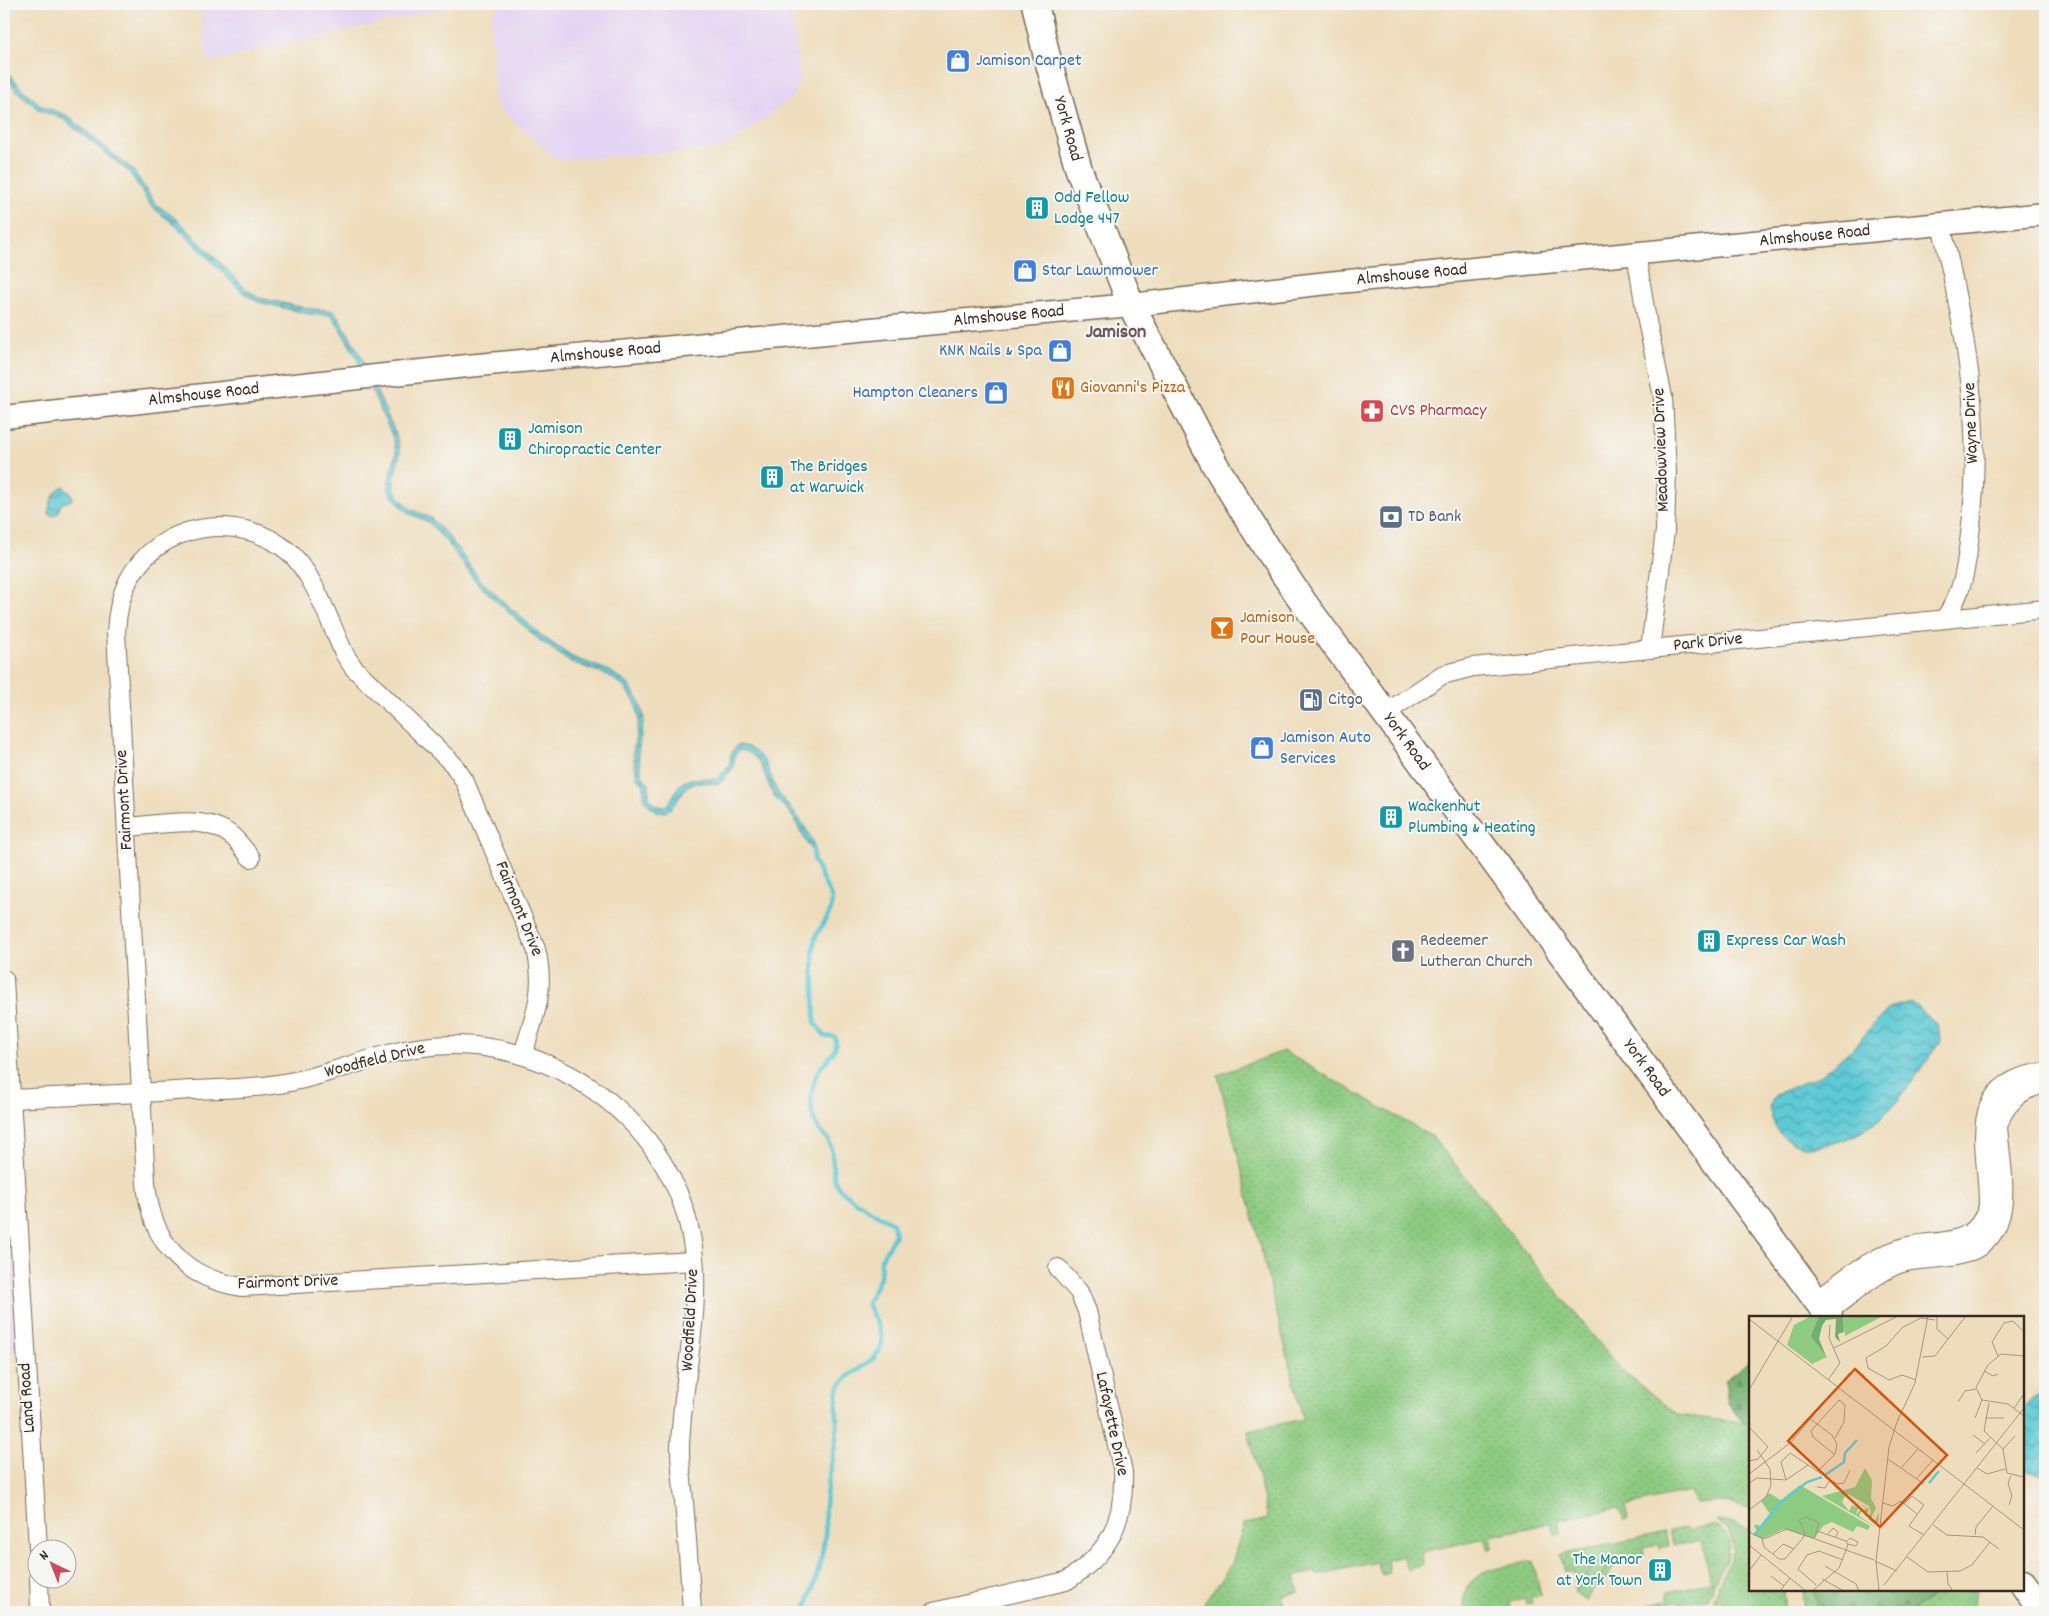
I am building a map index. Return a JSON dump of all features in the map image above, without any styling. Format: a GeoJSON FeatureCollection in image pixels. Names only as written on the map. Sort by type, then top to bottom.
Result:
{"type":"FeatureCollection","features":[{"type":"Feature","properties":{"kind":"highway","name":"York Road"},"geometry":{"type":"LineString","coordinates":[[1035,4],[1046,53],[1079,170],[1131,306],[1215,465],[1268,551],[1384,714],[1823,1310]]}},
{"type":"Feature","properties":{"kind":"highway"},"geometry":{"type":"LineString","coordinates":[[2024,1584],[2043,1612]]}},
{"type":"Feature","properties":{"kind":"main road","name":"Almshouse Road"},"geometry":{"type":"LineString","coordinates":[[4,416],[381,377],[474,365],[1131,306],[1328,282],[2045,214]]}},
{"type":"Feature","properties":{"kind":"street","name":"Wayne Drive"},"geometry":{"type":"LineString","coordinates":[[1941,224],[1963,319],[1975,430],[1973,511],[1966,568],[1956,602],[1944,620]]}},
{"type":"Feature","properties":{"kind":"street","name":"Meadowview Drive"},"geometry":{"type":"LineString","coordinates":[[1636,253],[1647,322],[1663,397],[1666,444],[1665,531],[1650,649]]}},
{"type":"Feature","properties":{"kind":"street","name":"Fairmont Drive"},"geometry":{"type":"LineString","coordinates":[[523,1054],[540,999],[540,969],[536,949],[464,780],[453,764],[353,667],[300,565],[289,552],[260,534],[227,526],[209,526],[187,532],[154,550],[140,563],[129,579],[118,611],[116,632],[146,1183],[148,1203],[153,1222],[162,1240],[176,1257],[190,1269],[224,1284],[242,1287],[694,1261]]}},
{"type":"Feature","properties":{"kind":"street","name":"Park Drive"},"geometry":{"type":"LineString","coordinates":[[1384,714],[1416,691],[1451,671],[1527,660],[2045,609]]}},
{"type":"Feature","properties":{"kind":"street"},"geometry":{"type":"LineString","coordinates":[[127,827],[210,825],[233,837],[251,858]]}},
{"type":"Feature","properties":{"kind":"street","name":"Land Road"},"geometry":{"type":"LineString","coordinates":[[4,979],[37,1538]]}},
{"type":"Feature","properties":{"kind":"street","name":"Woodfield Drive"},"geometry":{"type":"LineString","coordinates":[[10,1099],[141,1093],[288,1083],[399,1051],[425,1047],[472,1045],[523,1054],[571,1074],[592,1088],[633,1124],[664,1166],[680,1200],[692,1244],[694,1310],[680,1452],[692,1612]]}},
{"type":"Feature","properties":{"kind":"street"},"geometry":{"type":"LineString","coordinates":[[1823,1310],[1855,1271],[1884,1255],[1922,1242],[1961,1237],[1974,1229],[1984,1218],[1988,1207],[1983,1130],[1985,1115],[1996,1094],[2017,1078],[2045,1072]]}},
{"type":"Feature","properties":{"kind":"street"},"geometry":{"type":"LineString","coordinates":[[1823,1310],[1886,1271],[1911,1261],[1956,1256],[1982,1245],[1991,1236],[1999,1225],[2003,1201],[1998,1127],[2000,1117],[2020,1094],[2045,1085]]}},
{"type":"Feature","properties":{"kind":"street","name":"Lafayette Drive"},"geometry":{"type":"LineString","coordinates":[[939,1612],[1066,1581],[1089,1564],[1109,1541],[1116,1528],[1124,1491],[1123,1472],[1087,1311],[1079,1292],[1058,1268]]}},
{"type":"Feature","properties":{"kind":"street"},"geometry":{"type":"LineString","coordinates":[[39,1588],[40,1612]]}},
{"type":"Feature","properties":{"kind":"shaded area"},"geometry":{"type":"Polygon","coordinates":[[[200,4],[465,4],[208,62],[200,4]]]}},
{"type":"Feature","properties":{"kind":"shaded area"},"geometry":{"type":"Polygon","coordinates":[[[498,4],[790,4],[800,78],[793,97],[723,149],[558,160],[495,105],[491,18],[498,4]]]}},
{"type":"Feature","properties":{"kind":"shaded area"},"geometry":{"type":"Polygon","coordinates":[[[4,949],[25,1350],[4,1350],[4,949]]]}},
{"type":"Feature","properties":{"kind":"green space"},"geometry":{"type":"Polygon","coordinates":[[[1283,1051],[1433,1137],[1620,1369],[1678,1415],[1749,1424],[1749,1509],[1723,1502],[1696,1504],[1691,1491],[1625,1506],[1628,1519],[1624,1521],[1618,1508],[1558,1521],[1561,1533],[1556,1536],[1551,1523],[1491,1536],[1493,1547],[1489,1550],[1485,1538],[1422,1552],[1423,1565],[1407,1570],[1403,1556],[1387,1560],[1389,1573],[1382,1575],[1377,1562],[1317,1575],[1316,1572],[1295,1576],[1299,1592],[1282,1596],[1285,1612],[1198,1612],[1232,1563],[1244,1524],[1268,1519],[1248,1431],[1303,1419],[1218,1075],[1283,1051]]]}},
{"type":"Feature","properties":{"kind":"green space"},"geometry":{"type":"Polygon","coordinates":[[[1749,1361],[1749,1424],[1743,1423],[1728,1403],[1725,1381],[1749,1361]]]}},
{"type":"Feature","properties":{"kind":"green space"},"geometry":{"type":"Polygon","coordinates":[[[1716,1521],[1733,1523],[1749,1530],[1749,1591],[1783,1591],[1785,1612],[1743,1612],[1730,1605],[1712,1600],[1734,1550],[1728,1529],[1716,1521]]]}},
{"type":"Feature","properties":{"kind":"green space"},"geometry":{"type":"Polygon","coordinates":[[[1711,1525],[1717,1526],[1725,1532],[1729,1542],[1729,1553],[1710,1594],[1706,1600],[1668,1603],[1668,1592],[1711,1582],[1702,1540],[1673,1546],[1669,1531],[1687,1527],[1689,1530],[1711,1525]]]}},
{"type":"Feature","properties":{"kind":"green space"},"geometry":{"type":"Polygon","coordinates":[[[1665,1532],[1668,1547],[1660,1549],[1659,1544],[1643,1547],[1644,1554],[1618,1560],[1605,1581],[1600,1578],[1606,1569],[1595,1562],[1575,1593],[1573,1571],[1565,1573],[1561,1555],[1665,1532]]]}},
{"type":"Feature","properties":{"kind":"green space"},"geometry":{"type":"Polygon","coordinates":[[[1533,1561],[1541,1595],[1531,1597],[1532,1603],[1526,1604],[1525,1599],[1510,1602],[1511,1608],[1494,1612],[1493,1608],[1480,1612],[1465,1612],[1464,1597],[1468,1586],[1475,1578],[1496,1569],[1533,1561]]]}},
{"type":"Feature","properties":{"kind":"green space"},"geometry":{"type":"Polygon","coordinates":[[[1595,1562],[1606,1569],[1586,1601],[1575,1593],[1595,1562]]]}},
{"type":"Feature","properties":{"kind":"green space"},"geometry":{"type":"Polygon","coordinates":[[[1802,1591],[1814,1591],[1817,1612],[1804,1612],[1802,1591]]]}},
{"type":"Feature","properties":{"kind":"green space"},"geometry":{"type":"Polygon","coordinates":[[[1814,1591],[1931,1591],[1931,1596],[1912,1612],[1817,1612],[1814,1591]]]}},
{"type":"Feature","properties":{"kind":"green space"},"geometry":{"type":"Polygon","coordinates":[[[1931,1591],[1977,1591],[1974,1612],[1912,1612],[1931,1596],[1931,1591]]]}},
{"type":"Feature","properties":{"kind":"green space"},"geometry":{"type":"Polygon","coordinates":[[[1665,1600],[1666,1604],[1652,1612],[1644,1611],[1649,1604],[1665,1600]]]}},
{"type":"Feature","properties":{"kind":"green space"},"geometry":{"type":"Polygon","coordinates":[[[1682,1604],[1721,1605],[1720,1608],[1715,1607],[1713,1612],[1698,1612],[1684,1607],[1666,1612],[1666,1609],[1682,1604]]]}},
{"type":"Feature","properties":{"kind":"water"},"geometry":{"type":"Polygon","coordinates":[[[4,67],[22,89],[42,106],[66,115],[133,170],[155,203],[179,221],[246,289],[259,298],[311,309],[331,310],[338,316],[360,354],[397,437],[400,453],[394,479],[394,488],[399,497],[411,509],[431,518],[450,538],[480,580],[541,635],[572,657],[610,671],[627,683],[639,700],[644,717],[638,753],[642,776],[649,784],[649,798],[657,806],[664,807],[667,805],[678,787],[686,781],[696,778],[717,779],[729,765],[731,754],[737,745],[746,746],[763,759],[778,793],[808,833],[814,848],[813,853],[790,813],[773,794],[759,762],[748,752],[739,750],[735,755],[733,768],[719,784],[696,783],[687,786],[675,804],[666,812],[655,811],[644,800],[644,785],[637,778],[633,753],[639,718],[635,702],[624,687],[608,675],[570,662],[538,639],[477,583],[446,541],[428,522],[408,513],[395,500],[389,490],[389,478],[396,453],[393,438],[356,356],[334,319],[330,315],[309,314],[258,302],[243,293],[175,225],[151,206],[130,173],[63,119],[39,110],[19,93],[4,75],[4,67]]]}},
{"type":"Feature","properties":{"kind":"water"},"geometry":{"type":"Polygon","coordinates":[[[63,486],[72,495],[72,500],[61,504],[58,513],[52,516],[49,514],[51,502],[54,494],[63,486]]]}},
{"type":"Feature","properties":{"kind":"water"},"geometry":{"type":"Polygon","coordinates":[[[1911,1002],[1936,1024],[1941,1041],[1896,1103],[1868,1127],[1852,1137],[1833,1143],[1808,1147],[1782,1136],[1775,1126],[1769,1107],[1776,1094],[1821,1075],[1852,1049],[1889,1008],[1911,1002]]]}},
{"type":"Feature","properties":{"kind":"water"},"geometry":{"type":"Polygon","coordinates":[[[2045,1391],[2045,1472],[2040,1474],[2024,1469],[2024,1409],[2032,1398],[2045,1391]]]}},
{"type":"Feature","properties":{"kind":"waterway"},"geometry":{"type":"LineString","coordinates":[[805,1612],[812,1593],[824,1545],[826,1495],[835,1448],[838,1391],[842,1383],[871,1361],[881,1347],[881,1333],[867,1303],[880,1278],[881,1259],[895,1235],[893,1223],[861,1205],[838,1186],[834,1176],[830,1144],[816,1125],[812,1112],[811,1097],[816,1076],[833,1053],[836,1043],[835,1037],[825,1036],[815,1023],[813,954],[815,938],[831,910],[832,899],[814,861],[813,849]]}},
{"type":"Feature","properties":{"kind":"place","name":"Jamison Carpet"},"geometry":{"type":"Point","coordinates":[958,61]}},
{"type":"Feature","properties":{"kind":"place","name":"Odd Fellow Lodge 447"},"geometry":{"type":"Point","coordinates":[1037,208]}},
{"type":"Feature","properties":{"kind":"place","name":"Star Lawnmower"},"geometry":{"type":"Point","coordinates":[1025,271]}},
{"type":"Feature","properties":{"kind":"place","name":"KNK Nails & Spa"},"geometry":{"type":"Point","coordinates":[1060,351]}},
{"type":"Feature","properties":{"kind":"place","name":"Giovanni's Pizza"},"geometry":{"type":"Point","coordinates":[1063,388]}},
{"type":"Feature","properties":{"kind":"place","name":"Hampton Cleaners"},"geometry":{"type":"Point","coordinates":[996,393]}},
{"type":"Feature","properties":{"kind":"place","name":"CVS Pharmacy"},"geometry":{"type":"Point","coordinates":[1372,411]}},
{"type":"Feature","properties":{"kind":"place","name":"Jamison Chiropractic Center"},"geometry":{"type":"Point","coordinates":[510,439]}},
{"type":"Feature","properties":{"kind":"place","name":"The Bridges at Warwick"},"geometry":{"type":"Point","coordinates":[772,477]}},
{"type":"Feature","properties":{"kind":"place","name":"TD Bank"},"geometry":{"type":"Point","coordinates":[1391,517]}},
{"type":"Feature","properties":{"kind":"place","name":"Jamison Pour House"},"geometry":{"type":"Point","coordinates":[1222,628]}},
{"type":"Feature","properties":{"kind":"place","name":"Citgo"},"geometry":{"type":"Point","coordinates":[1311,700]}},
{"type":"Feature","properties":{"kind":"place","name":"Jamison Auto Services"},"geometry":{"type":"Point","coordinates":[1262,748]}},
{"type":"Feature","properties":{"kind":"place","name":"Wackenhut Plumbing & Heating"},"geometry":{"type":"Point","coordinates":[1391,817]}},
{"type":"Feature","properties":{"kind":"place","name":"Express Car Wash"},"geometry":{"type":"Point","coordinates":[1709,941]}},
{"type":"Feature","properties":{"kind":"place","name":"Redeemer Lutheran Church"},"geometry":{"type":"Point","coordinates":[1403,951]}},
{"type":"Feature","properties":{"kind":"place","name":"The Manor at York Town"},"geometry":{"type":"Point","coordinates":[1660,1570]}},
{"type":"Feature","properties":{"kind":"district","name":"Jamison"},"geometry":{"type":"Point","coordinates":[1116,333]}}]}
